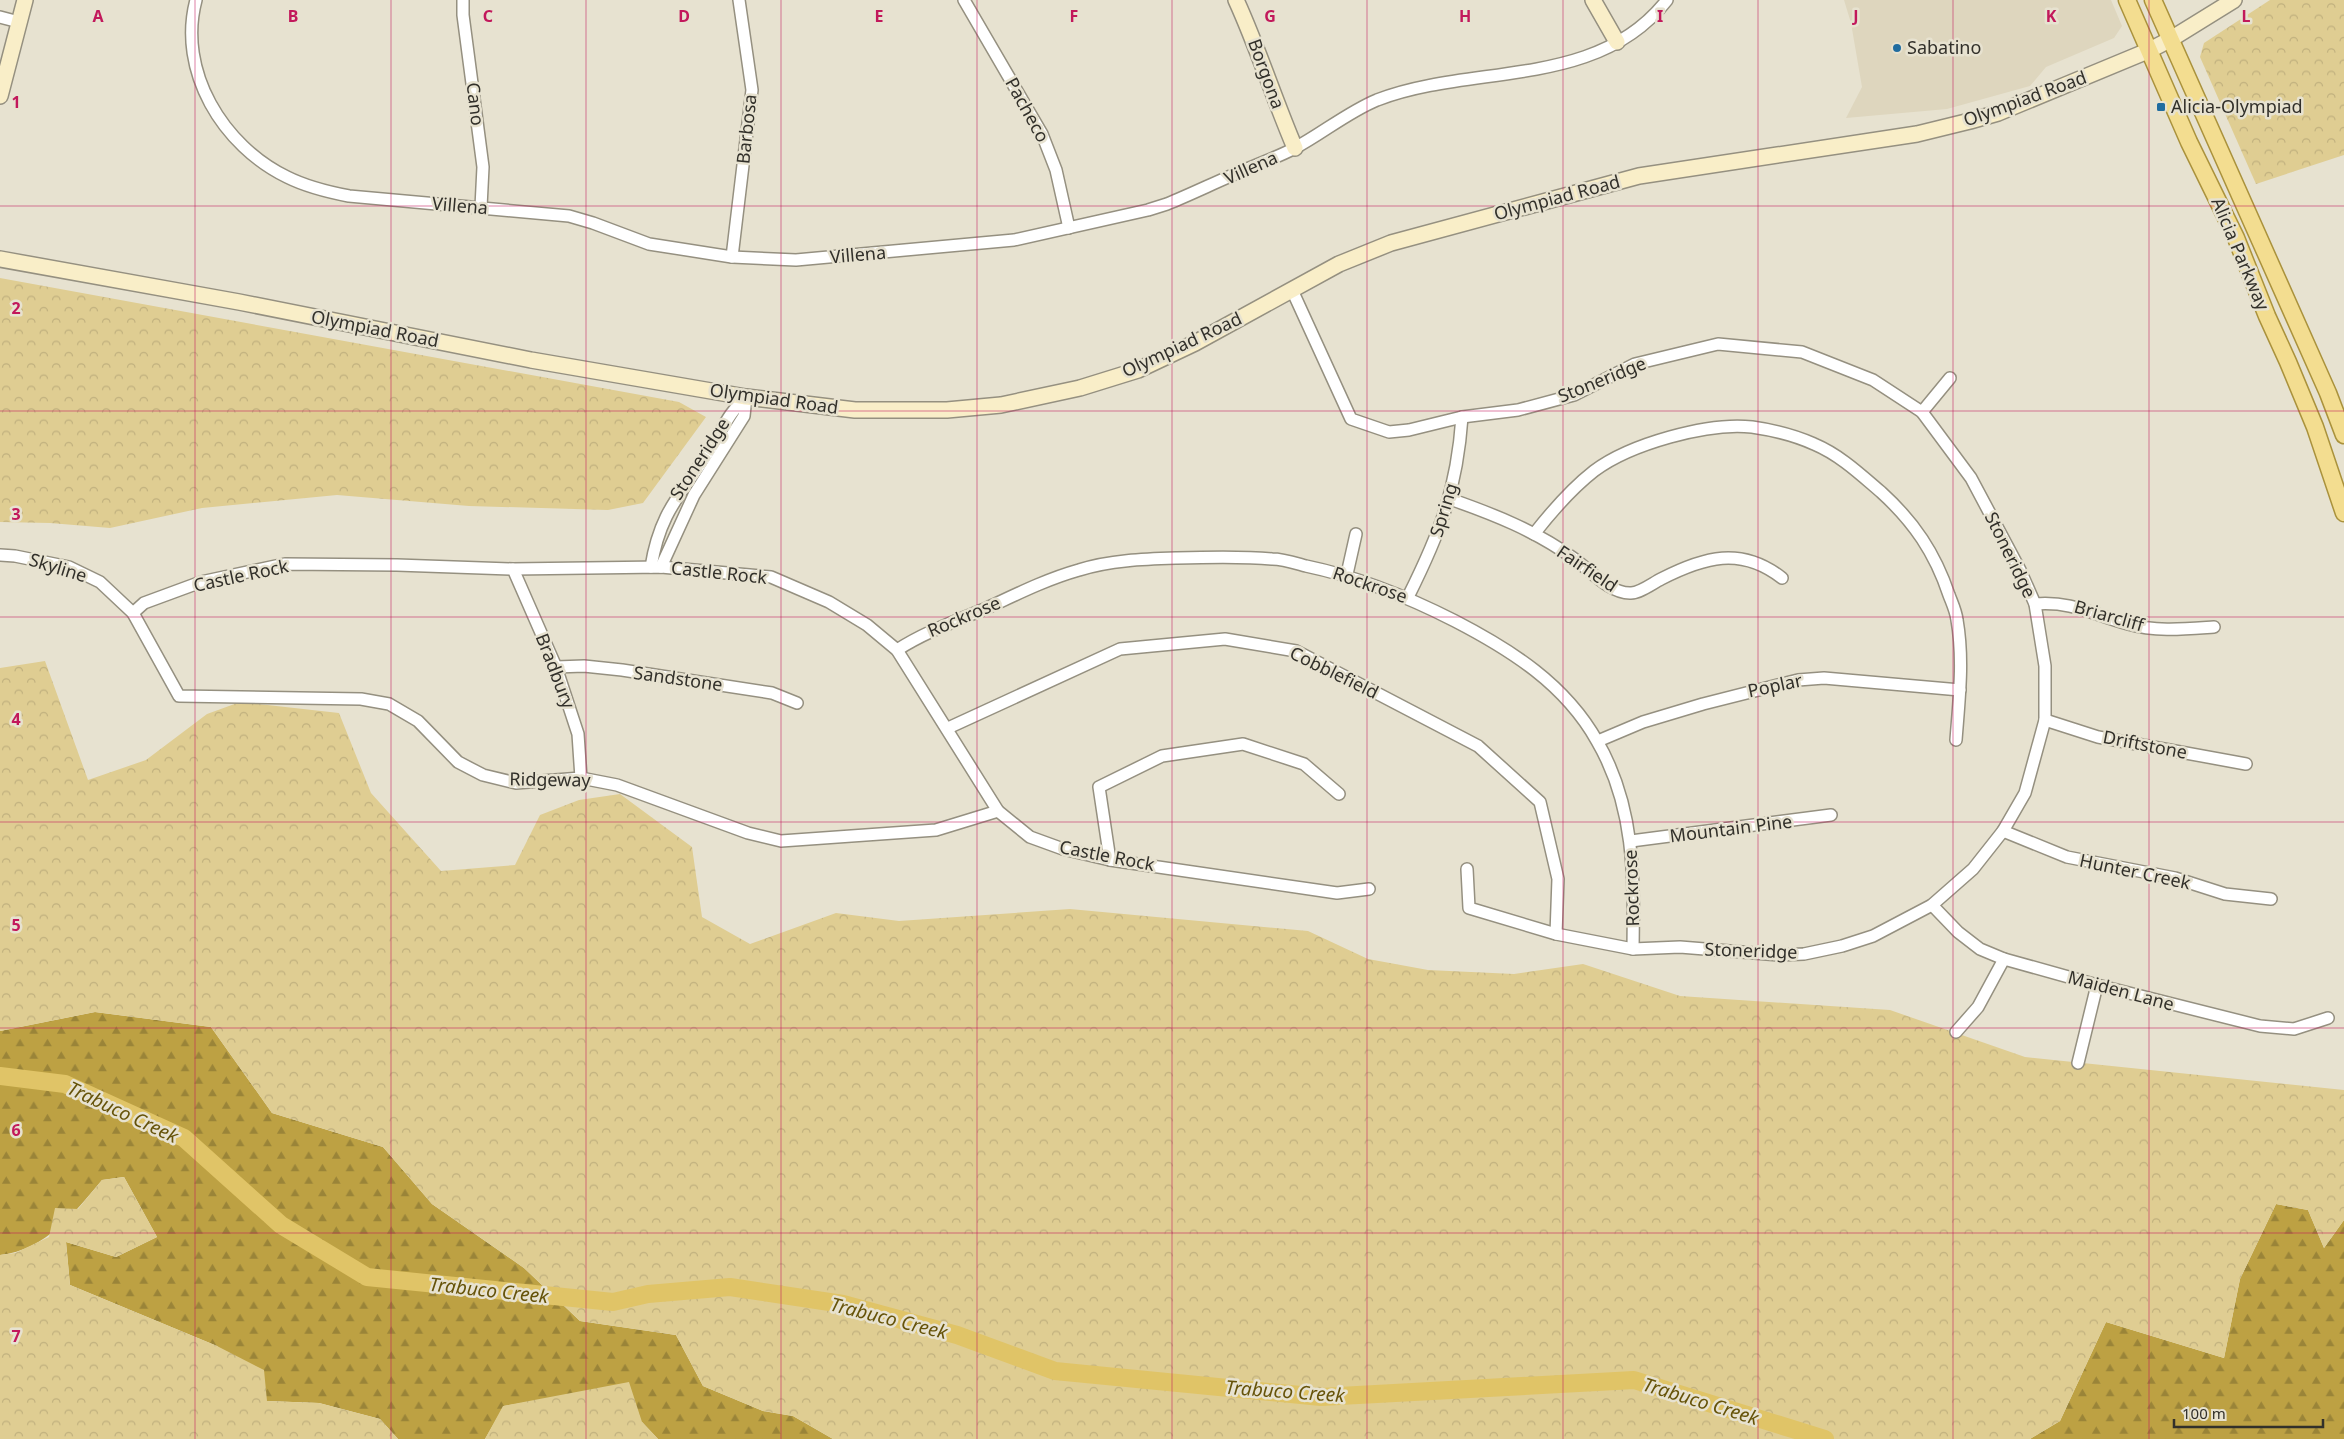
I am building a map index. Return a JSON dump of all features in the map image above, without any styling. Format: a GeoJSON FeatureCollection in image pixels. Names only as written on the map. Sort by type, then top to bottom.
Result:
{"type":"FeatureCollection","features":[{"type":"Feature","properties":{"kind":"main road"},"geometry":{"type":"LineString","coordinates":[[0,96],[25,0]]}},
{"type":"Feature","properties":{"kind":"main road","name":"Borgona"},"geometry":{"type":"LineString","coordinates":[[1236,0],[1249,28],[1272,94],[1295,148]]}},
{"type":"Feature","properties":{"kind":"main road"},"geometry":{"type":"LineString","coordinates":[[1593,0],[1617,42]]}},
{"type":"Feature","properties":{"kind":"main road","name":"Alicia Parkway"},"geometry":{"type":"LineString","coordinates":[[2127,0],[2189,142],[2236,238],[2315,427],[2344,512]]}},
{"type":"Feature","properties":{"kind":"main road","name":"Alicia Parkway"},"geometry":{"type":"LineString","coordinates":[[2153,0],[2320,375],[2344,436]]}},
{"type":"Feature","properties":{"kind":"main road","name":"Olympiad Road"},"geometry":{"type":"LineString","coordinates":[[0,259],[239,302],[531,360],[746,397],[855,410],[947,410],[1001,405],[1080,388],[1138,370],[1195,343],[1339,264],[1391,243],[1639,176],[1917,134],[1998,113],[2150,50],[2234,0]]}},
{"type":"Feature","properties":{"kind":"street","name":"Villena"},"geometry":{"type":"LineString","coordinates":[[196,0],[191,30],[196,72],[219,120],[256,158],[286,177],[326,192],[569,216],[649,244],[732,258],[796,260],[902,252],[1014,240],[1167,204],[1295,148],[1355,111],[1389,96],[1450,83],[1545,69],[1592,55],[1617,42],[1654,17],[1667,0]]}},
{"type":"Feature","properties":{"kind":"street","name":"Cano"},"geometry":{"type":"LineString","coordinates":[[463,0],[463,15],[483,167],[481,208]]}},
{"type":"Feature","properties":{"kind":"street","name":"Barbosa"},"geometry":{"type":"LineString","coordinates":[[732,258],[752,90],[739,0]]}},
{"type":"Feature","properties":{"kind":"street","name":"Pacheco"},"geometry":{"type":"LineString","coordinates":[[964,0],[1042,134],[1056,170],[1069,228]]}},
{"type":"Feature","properties":{"kind":"street"},"geometry":{"type":"LineString","coordinates":[[0,18],[19,22]]}},
{"type":"Feature","properties":{"kind":"street","name":"Stoneridge"},"geometry":{"type":"LineString","coordinates":[[1292,290],[1351,419],[1390,432],[1410,430],[1462,417],[1518,410],[1574,395],[1635,364],[1718,344],[1802,352],[1874,380],[1922,412],[1971,478],[2020,570],[2035,604],[2045,666],[2045,720],[2025,793],[2003,831],[1973,869],[1932,905],[1873,936],[1842,946],[1804,954],[1779,955],[1680,948],[1633,949],[1556,934],[1469,908],[1467,869]]}},
{"type":"Feature","properties":{"kind":"street"},"geometry":{"type":"LineString","coordinates":[[1922,412],[1950,378]]}},
{"type":"Feature","properties":{"kind":"street","name":"Stoneridge"},"geometry":{"type":"LineString","coordinates":[[656,567],[659,532],[665,514],[720,434],[732,409],[746,397]]}},
{"type":"Feature","properties":{"kind":"street","name":"Stoneridge"},"geometry":{"type":"LineString","coordinates":[[656,567],[674,537],[694,495],[731,440],[744,416],[746,397]]}},
{"type":"Feature","properties":{"kind":"street","name":"Spring"},"geometry":{"type":"LineString","coordinates":[[1408,597],[1432,550],[1450,500],[1460,450],[1462,417]]}},
{"type":"Feature","properties":{"kind":"street"},"geometry":{"type":"LineString","coordinates":[[1534,534],[1570,492],[1596,470],[1642,446],[1657,441],[1714,429],[1750,427],[1783,433],[1815,444],[1847,462],[1903,512],[1926,541],[1940,569],[1957,618],[1961,659],[1956,740]]}},
{"type":"Feature","properties":{"kind":"street"},"geometry":{"type":"LineString","coordinates":[[720,434],[731,440]]}},
{"type":"Feature","properties":{"kind":"street","name":"Fairfield"},"geometry":{"type":"LineString","coordinates":[[1450,500],[1485,511],[1534,534],[1572,557],[1617,592],[1632,593],[1688,565],[1717,559],[1744,559],[1766,565],[1782,578]]}},
{"type":"Feature","properties":{"kind":"street"},"geometry":{"type":"LineString","coordinates":[[659,532],[674,537]]}},
{"type":"Feature","properties":{"kind":"street"},"geometry":{"type":"LineString","coordinates":[[1347,574],[1356,534]]}},
{"type":"Feature","properties":{"kind":"street","name":"Skyline"},"geometry":{"type":"LineString","coordinates":[[0,555],[15,556],[69,567],[100,582],[133,613]]}},
{"type":"Feature","properties":{"kind":"street","name":"Rockrose"},"geometry":{"type":"LineString","coordinates":[[897,650],[919,636],[1042,583],[1080,569],[1111,563],[1185,558],[1274,559],[1347,574],[1408,597],[1501,645],[1532,666],[1560,691],[1598,741],[1619,790],[1631,841],[1634,882],[1633,949]]}},
{"type":"Feature","properties":{"kind":"street","name":"Castle Rock"},"geometry":{"type":"LineString","coordinates":[[133,613],[144,603],[201,582],[285,564],[513,569],[656,567],[771,577],[829,602],[867,625],[897,650],[948,728],[998,811],[1030,837],[1063,849],[1110,860],[1158,865],[1336,893],[1369,888]]}},
{"type":"Feature","properties":{"kind":"street","name":"Bradbury"},"geometry":{"type":"LineString","coordinates":[[513,569],[556,667],[578,734],[581,778]]}},
{"type":"Feature","properties":{"kind":"street","name":"Briarcliff"},"geometry":{"type":"LineString","coordinates":[[2035,604],[2055,602],[2080,607],[2129,625],[2149,628],[2174,630],[2214,627]]}},
{"type":"Feature","properties":{"kind":"street","name":"Ridgeway"},"geometry":{"type":"LineString","coordinates":[[133,613],[179,696],[361,699],[389,704],[418,722],[458,762],[483,775],[516,783],[581,778],[617,785],[748,833],[781,841],[936,830],[998,811]]}},
{"type":"Feature","properties":{"kind":"street","name":"Cobblefield"},"geometry":{"type":"LineString","coordinates":[[948,728],[1120,648],[1225,639],[1296,651],[1478,746],[1540,802],[1558,878],[1556,934]]}},
{"type":"Feature","properties":{"kind":"street","name":"Sandstone"},"geometry":{"type":"LineString","coordinates":[[556,667],[584,666],[612,669],[772,692],[797,703]]}},
{"type":"Feature","properties":{"kind":"street","name":"Poplar"},"geometry":{"type":"LineString","coordinates":[[1598,741],[1643,722],[1798,680],[1824,678],[1960,690]]}},
{"type":"Feature","properties":{"kind":"street","name":"Driftstone"},"geometry":{"type":"LineString","coordinates":[[2045,720],[2098,737],[2246,764]]}},
{"type":"Feature","properties":{"kind":"street"},"geometry":{"type":"LineString","coordinates":[[1110,860],[1099,788],[1162,756],[1243,744],[1304,764],[1339,794]]}},
{"type":"Feature","properties":{"kind":"street","name":"Mountain Pine"},"geometry":{"type":"LineString","coordinates":[[1631,841],[1831,816]]}},
{"type":"Feature","properties":{"kind":"street","name":"Hunter Creek"},"geometry":{"type":"LineString","coordinates":[[2003,831],[2066,857],[2174,878],[2225,894],[2271,899]]}},
{"type":"Feature","properties":{"kind":"street","name":"Maiden Lane"},"geometry":{"type":"LineString","coordinates":[[1932,905],[1958,932],[1973,943],[2004,959],[2097,985],[2260,1026],[2294,1028],[2328,1018]]}},
{"type":"Feature","properties":{"kind":"street"},"geometry":{"type":"LineString","coordinates":[[1956,1032],[1978,1007],[2004,959]]}},
{"type":"Feature","properties":{"kind":"street"},"geometry":{"type":"LineString","coordinates":[[2078,1063],[2097,985]]}},
{"type":"Feature","properties":{"kind":"shaded area"},"geometry":{"type":"Polygon","coordinates":[[[1844,0],[2111,0],[2122,26],[2114,38],[2046,67],[2030,86],[1947,109],[1846,118],[1862,87],[1851,23],[1844,0]]]}},
{"type":"Feature","properties":{"kind":"green space"},"geometry":{"type":"Polygon","coordinates":[[[2270,0],[2344,0],[2344,155],[2256,184],[2200,57],[2204,43],[2270,0]]]}},
{"type":"Feature","properties":{"kind":"green space"},"geometry":{"type":"Polygon","coordinates":[[[0,278],[679,402],[706,417],[643,503],[608,510],[469,506],[337,495],[202,508],[110,528],[50,523],[0,522],[0,278]]]}},
{"type":"Feature","properties":{"kind":"green space"},"geometry":{"type":"Polygon","coordinates":[[[45,661],[88,780],[146,760],[207,714],[240,702],[339,713],[371,793],[441,871],[515,865],[540,815],[579,800],[620,794],[692,847],[702,917],[750,944],[836,913],[899,921],[1070,909],[1308,931],[1368,959],[1428,970],[1514,974],[1583,964],[1680,996],[1890,1010],[2025,1057],[2344,1090],[2344,1220],[2324,1248],[2308,1210],[2276,1204],[2240,1279],[2224,1358],[2106,1322],[2060,1421],[2030,1439],[833,1439],[793,1416],[763,1411],[703,1386],[676,1335],[580,1321],[524,1268],[432,1204],[383,1147],[272,1113],[211,1027],[95,1012],[0,1031],[0,668],[45,661]]]}},
{"type":"Feature","properties":{"kind":"green space"},"geometry":{"type":"Polygon","coordinates":[[[95,1012],[211,1027],[272,1113],[383,1147],[432,1204],[524,1268],[580,1321],[676,1335],[703,1386],[763,1411],[793,1416],[833,1439],[658,1439],[642,1422],[559,1397],[504,1406],[485,1439],[398,1439],[380,1419],[319,1403],[266,1401],[217,1346],[70,1285],[66,1242],[116,1257],[157,1237],[124,1177],[102,1180],[70,1217],[45,1238],[16,1252],[0,1255],[0,1031],[95,1012]]]}},
{"type":"Feature","properties":{"kind":"green space"},"geometry":{"type":"Polygon","coordinates":[[[124,1177],[157,1237],[116,1257],[66,1242],[70,1285],[217,1346],[264,1370],[267,1401],[319,1403],[380,1419],[398,1439],[0,1439],[0,1255],[15,1253],[49,1237],[55,1208],[78,1209],[102,1180],[124,1177]]]}},
{"type":"Feature","properties":{"kind":"green space"},"geometry":{"type":"Polygon","coordinates":[[[2276,1204],[2308,1210],[2324,1248],[2344,1220],[2344,1439],[2030,1439],[2060,1421],[2106,1322],[2224,1358],[2240,1279],[2276,1204]]]}},
{"type":"Feature","properties":{"kind":"green space"},"geometry":{"type":"Polygon","coordinates":[[[629,1382],[642,1422],[658,1439],[485,1439],[503,1406],[629,1382]]]}},
{"type":"Feature","properties":{"kind":"waterway","name":"Trabuco Creek"},"geometry":{"type":"LineString","coordinates":[[0,1076],[65,1084],[184,1138],[281,1225],[367,1277],[613,1302],[648,1294],[730,1287],[843,1304],[957,1335],[1055,1371],[1321,1397],[1634,1380],[1825,1439]]}},
{"type":"Feature","properties":{"kind":"place","name":"Sabatino"},"geometry":{"type":"Point","coordinates":[1897,48]}},
{"type":"Feature","properties":{"kind":"place","name":"Alicia-Olympiad"},"geometry":{"type":"Point","coordinates":[2161,107]}}]}
